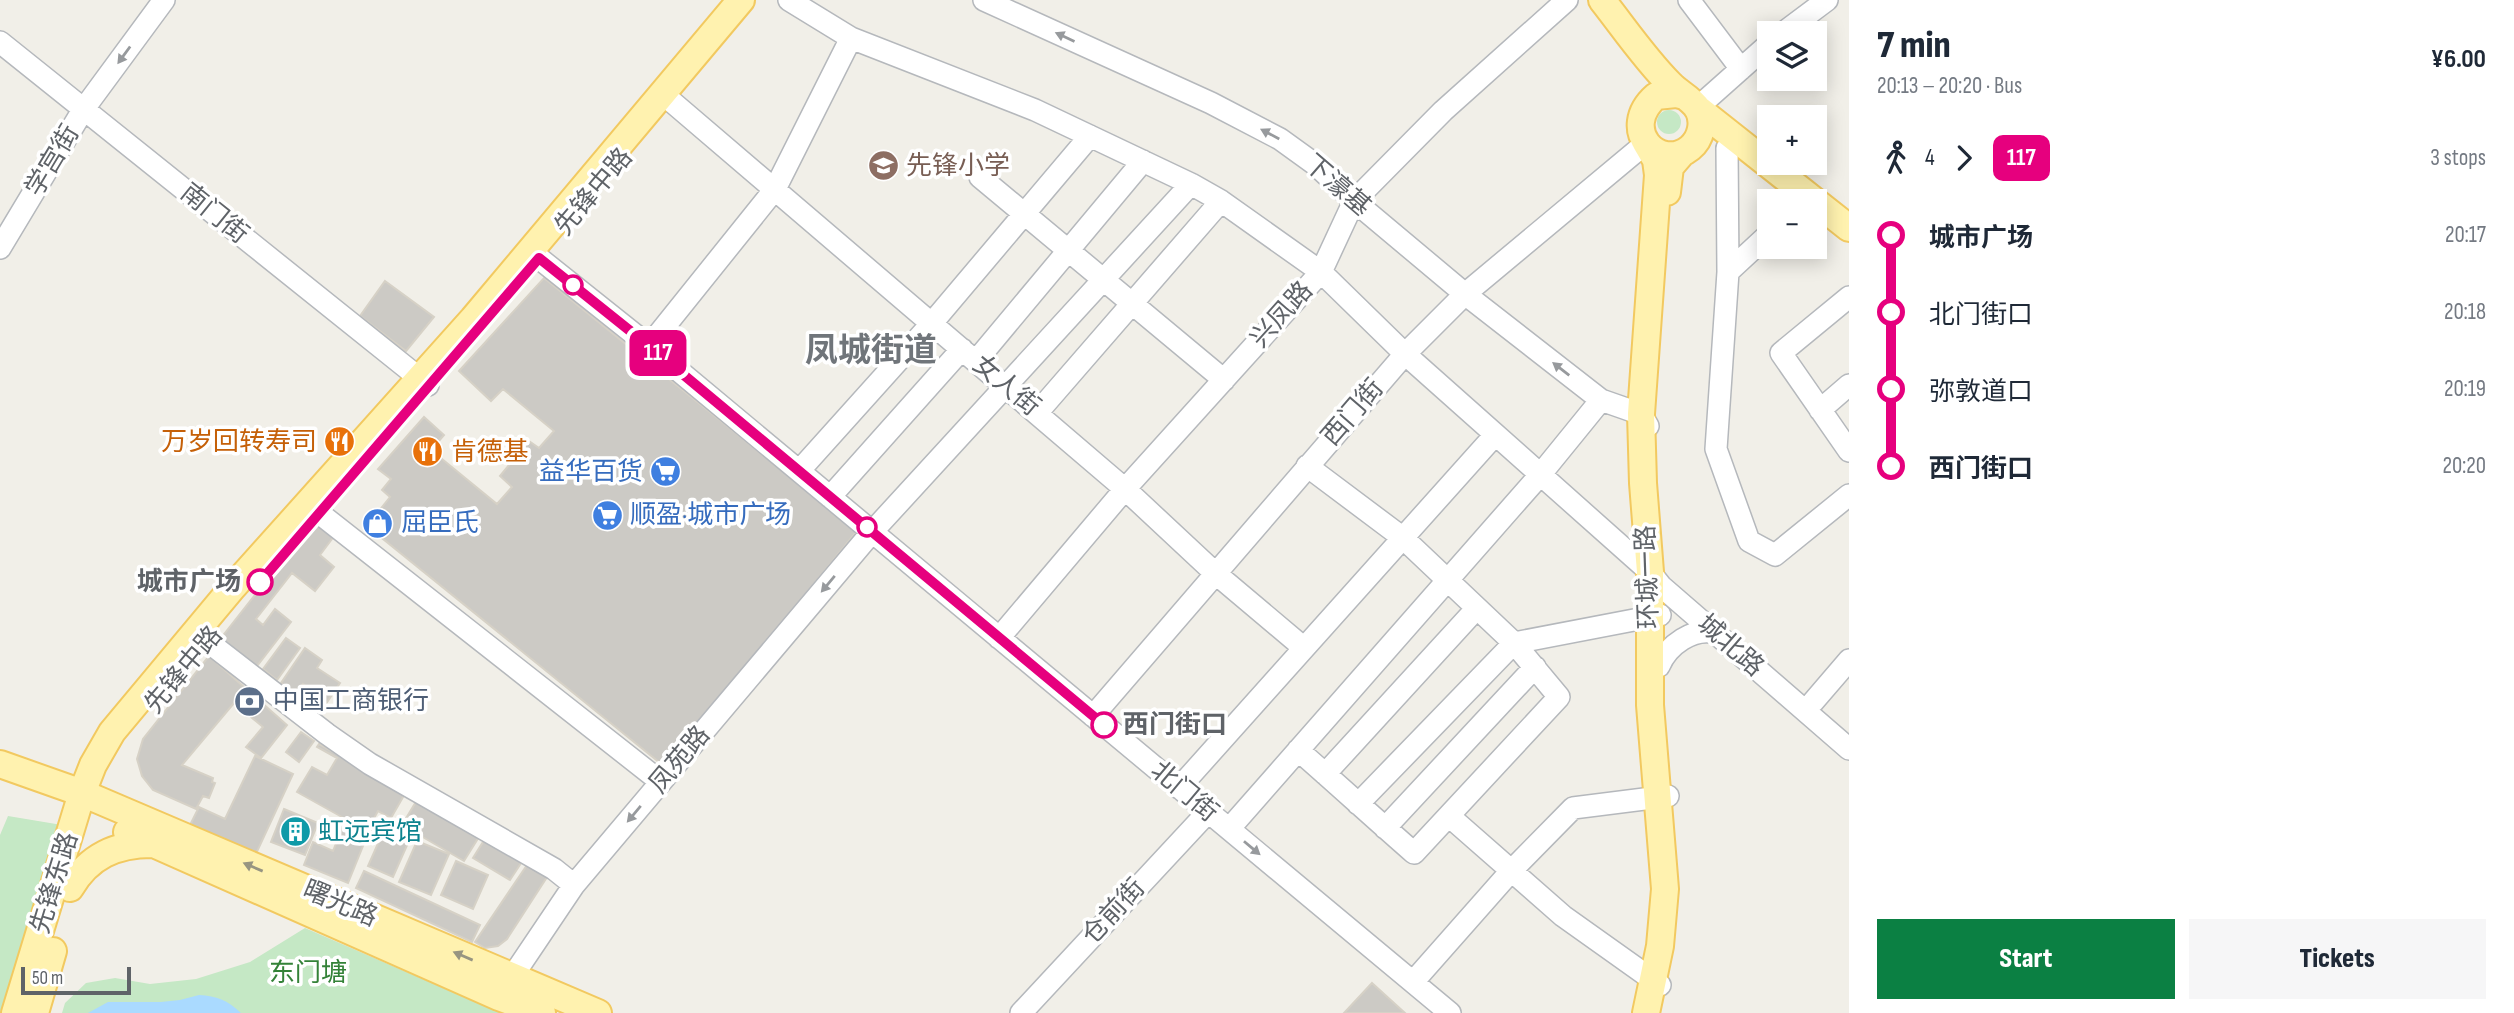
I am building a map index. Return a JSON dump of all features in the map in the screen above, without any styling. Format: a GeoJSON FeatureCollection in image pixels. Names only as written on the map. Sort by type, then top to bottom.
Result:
{"type":"FeatureCollection","features":[{"type":"Feature","properties":{"kind":"main road","name":"先锋中路"},"geometry":{"type":"LineString","coordinates":[[534,254],[741,0]]}},
{"type":"Feature","properties":{"kind":"main road","name":"先锋中路"},"geometry":{"type":"LineString","coordinates":[[90,803],[118,749],[207,641],[319,513],[473,319],[671,101],[756,0]]}},
{"type":"Feature","properties":{"kind":"main road"},"geometry":{"type":"LineString","coordinates":[[1583,0],[1645,80],[1647,104]]}},
{"type":"Feature","properties":{"kind":"main road"},"geometry":{"type":"LineString","coordinates":[[1602,0],[1671,85],[1849,228]]}},
{"type":"Feature","properties":{"kind":"main road"},"geometry":{"type":"LineString","coordinates":[[1686,151],[1696,142],[1702,125],[1691,102],[1665,94],[1656,96],[1647,104],[1640,123],[1646,143],[1653,150],[1663,154],[1686,151],[1705,142],[1715,143],[1727,148],[1779,189]]}},
{"type":"Feature","properties":{"kind":"main road","name":"环城一路"},"geometry":{"type":"LineString","coordinates":[[1646,143],[1656,160],[1658,175],[1646,422],[1658,577],[1650,705],[1664,797]]}},
{"type":"Feature","properties":{"kind":"main road","name":"环城一路"},"geometry":{"type":"LineString","coordinates":[[1646,422],[1663,287],[1668,176],[1674,162],[1686,151]]}},
{"type":"Feature","properties":{"kind":"main road"},"geometry":{"type":"LineString","coordinates":[[1827,228],[1849,246]]}},
{"type":"Feature","properties":{"kind":"main road","name":"先锋中路"},"geometry":{"type":"LineString","coordinates":[[70,888],[90,803],[93,765],[112,733],[233,587],[423,382]]}},
{"type":"Feature","properties":{"kind":"main road","name":"环城一路"},"geometry":{"type":"LineString","coordinates":[[1655,616],[1664,797],[1665,888],[1656,982],[1656,1013]]}},
{"type":"Feature","properties":{"kind":"main road","name":"曙光路"},"geometry":{"type":"LineString","coordinates":[[0,764],[505,987],[542,1013]]}},
{"type":"Feature","properties":{"kind":"main road","name":"曙光路"},"geometry":{"type":"LineString","coordinates":[[90,803],[154,844],[505,987],[598,1013]]}},
{"type":"Feature","properties":{"kind":"main road","name":"先锋东路"},"geometry":{"type":"LineString","coordinates":[[15,1013],[90,803]]}},
{"type":"Feature","properties":{"kind":"main road"},"geometry":{"type":"LineString","coordinates":[[70,888],[80,873],[101,855],[125,845],[154,844]]}},
{"type":"Feature","properties":{"kind":"main road","name":"先锋东路"},"geometry":{"type":"LineString","coordinates":[[35,1013],[70,888]]}},
{"type":"Feature","properties":{"kind":"main road","name":"环城一路"},"geometry":{"type":"LineString","coordinates":[[1646,1013],[1656,982]]}},
{"type":"Feature","properties":{"kind":"street","name":"学宫街"},"geometry":{"type":"LineString","coordinates":[[0,248],[83,110],[164,0]]}},
{"type":"Feature","properties":{"kind":"street"},"geometry":{"type":"LineString","coordinates":[[789,0],[850,38],[1035,110],[1221,201],[1321,272],[1405,354],[1658,577]]}},
{"type":"Feature","properties":{"kind":"street","name":"下濠基"},"geometry":{"type":"LineString","coordinates":[[984,0],[1211,103],[1280,139],[1316,165],[1354,201],[1465,294],[1601,400],[1646,422]]}},
{"type":"Feature","properties":{"kind":"street","name":"兴凤路"},"geometry":{"type":"LineString","coordinates":[[999,638],[1125,489],[1321,272],[1354,201],[1443,111],[1567,0]]}},
{"type":"Feature","properties":{"kind":"street"},"geometry":{"type":"LineString","coordinates":[[1689,0],[1741,69]]}},
{"type":"Feature","properties":{"kind":"street"},"geometry":{"type":"LineString","coordinates":[[1799,21],[1827,0]]}},
{"type":"Feature","properties":{"kind":"street"},"geometry":{"type":"LineString","coordinates":[[649,346],[775,189],[850,38]]}},
{"type":"Feature","properties":{"kind":"street","name":"南门街"},"geometry":{"type":"LineString","coordinates":[[0,43],[423,382]]}},
{"type":"Feature","properties":{"kind":"street"},"geometry":{"type":"LineString","coordinates":[[1691,102],[1741,69],[1757,55]]}},
{"type":"Feature","properties":{"kind":"street","name":"女人街"},"geometry":{"type":"LineString","coordinates":[[671,101],[1006,386],[1125,489],[1215,573],[1304,648]]}},
{"type":"Feature","properties":{"kind":"street"},"geometry":{"type":"LineString","coordinates":[[799,471],[932,323],[1090,136]]}},
{"type":"Feature","properties":{"kind":"street","name":"西门街"},"geometry":{"type":"LineString","coordinates":[[1093,716],[1405,354],[1465,294],[1646,143]]}},
{"type":"Feature","properties":{"kind":"street"},"geometry":{"type":"LineString","coordinates":[[1727,148],[1728,272],[1716,449],[1749,541],[1775,555],[1849,495]]}},
{"type":"Feature","properties":{"kind":"street"},"geometry":{"type":"LineString","coordinates":[[830,497],[1069,251],[1143,161]]}},
{"type":"Feature","properties":{"kind":"street"},"geometry":{"type":"LineString","coordinates":[[980,177],[1224,380]]}},
{"type":"Feature","properties":{"kind":"street","name":"凤苑路"},"geometry":{"type":"LineString","coordinates":[[505,987],[574,885],[872,532],[1191,184]]}},
{"type":"Feature","properties":{"kind":"street"},"geometry":{"type":"LineString","coordinates":[[1037,413],[1221,201]]}},
{"type":"Feature","properties":{"kind":"street"},"geometry":{"type":"LineString","coordinates":[[1728,272],[1757,245]]}},
{"type":"Feature","properties":{"kind":"street","name":"北门街"},"geometry":{"type":"LineString","coordinates":[[534,254],[649,346],[1450,1013]]}},
{"type":"Feature","properties":{"kind":"street"},"geometry":{"type":"LineString","coordinates":[[1849,297],[1781,353],[1849,451]]}},
{"type":"Feature","properties":{"kind":"street"},"geometry":{"type":"LineString","coordinates":[[1820,410],[1849,385]]}},
{"type":"Feature","properties":{"kind":"street"},"geometry":{"type":"LineString","coordinates":[[1229,829],[1540,475],[1601,400]]}},
{"type":"Feature","properties":{"kind":"street"},"geometry":{"type":"LineString","coordinates":[[1179,788],[1495,435]]}},
{"type":"Feature","properties":{"kind":"street"},"geometry":{"type":"LineString","coordinates":[[1298,750],[1414,853],[1559,697],[1514,643],[1403,538],[1307,466]]}},
{"type":"Feature","properties":{"kind":"street"},"geometry":{"type":"LineString","coordinates":[[319,513],[661,782]]}},
{"type":"Feature","properties":{"kind":"street","name":"城北路"},"geometry":{"type":"LineString","coordinates":[[1658,577],[1716,633],[1849,749]]}},
{"type":"Feature","properties":{"kind":"street","name":"城北路"},"geometry":{"type":"LineString","coordinates":[[1658,577],[1849,733]]}},
{"type":"Feature","properties":{"kind":"street"},"geometry":{"type":"LineString","coordinates":[[1325,774],[1477,608]]}},
{"type":"Feature","properties":{"kind":"street"},"geometry":{"type":"LineString","coordinates":[[1358,804],[1514,643],[1655,616]]}},
{"type":"Feature","properties":{"kind":"street"},"geometry":{"type":"LineString","coordinates":[[1659,666],[1669,649],[1678,642],[1698,633],[1716,633]]}},
{"type":"Feature","properties":{"kind":"street"},"geometry":{"type":"LineString","coordinates":[[207,641],[370,764],[554,869],[574,885]]}},
{"type":"Feature","properties":{"kind":"street"},"geometry":{"type":"LineString","coordinates":[[1813,702],[1849,660]]}},
{"type":"Feature","properties":{"kind":"street"},"geometry":{"type":"LineString","coordinates":[[1385,828],[1535,667]]}},
{"type":"Feature","properties":{"kind":"street"},"geometry":{"type":"LineString","coordinates":[[1413,982],[1511,871],[1573,808],[1664,797]]}},
{"type":"Feature","properties":{"kind":"street","name":"仓前街"},"geometry":{"type":"LineString","coordinates":[[1021,1013],[1208,812]]}},
{"type":"Feature","properties":{"kind":"street"},"geometry":{"type":"LineString","coordinates":[[1449,816],[1563,916],[1656,982]]}},
{"type":"Feature","properties":{"kind":"green space"},"geometry":{"type":"Polygon","coordinates":[[[1669,110],[1678,113],[1681,122],[1678,131],[1669,134],[1660,131],[1657,122],[1660,113],[1669,110]]]}},
{"type":"Feature","properties":{"kind":"green space"},"geometry":{"type":"Polygon","coordinates":[[[8,816],[62,825],[0,1013],[0,835],[8,816]]]}},
{"type":"Feature","properties":{"kind":"green space","name":"东门塘"},"geometry":{"type":"Polygon","coordinates":[[[305,928],[501,1013],[62,1013],[65,1003],[86,983],[115,978],[150,984],[196,979],[250,962],[305,928]]]}},
{"type":"Feature","properties":{"kind":"water","name":"东门塘"},"geometry":{"type":"Polygon","coordinates":[[[199,995],[222,1000],[241,1013],[88,1013],[108,1002],[161,1002],[199,995]]]}},
{"type":"Feature","properties":{"kind":"building","name":"顺盈·城市广场"},"geometry":{"type":"Polygon","coordinates":[[[544,278],[857,531],[665,767],[367,526],[390,497],[382,490],[391,479],[378,469],[424,417],[444,435],[431,450],[497,504],[512,487],[500,476],[529,441],[539,448],[554,431],[503,389],[491,401],[459,371],[544,278]]]}},
{"type":"Feature","properties":{"kind":"building"},"geometry":{"type":"Polygon","coordinates":[[[385,281],[434,317],[406,351],[360,316],[385,281]]]}},
{"type":"Feature","properties":{"kind":"building"},"geometry":{"type":"Polygon","coordinates":[[[318,515],[338,531],[320,555],[334,567],[315,591],[292,573],[256,619],[263,625],[275,609],[291,622],[257,666],[221,638],[318,515]]]}},
{"type":"Feature","properties":{"kind":"building"},"geometry":{"type":"Polygon","coordinates":[[[286,638],[300,648],[277,680],[263,669],[286,638]]]}},
{"type":"Feature","properties":{"kind":"building"},"geometry":{"type":"Polygon","coordinates":[[[305,648],[322,660],[317,668],[340,683],[323,708],[305,696],[310,689],[303,684],[297,693],[281,683],[305,648]]]}},
{"type":"Feature","properties":{"kind":"building"},"geometry":{"type":"Polygon","coordinates":[[[209,656],[287,725],[261,758],[246,747],[263,727],[234,703],[182,765],[213,778],[212,782],[215,783],[209,798],[203,796],[196,809],[153,790],[142,776],[137,759],[143,739],[209,656]]]}},
{"type":"Feature","properties":{"kind":"building"},"geometry":{"type":"Polygon","coordinates":[[[301,732],[314,741],[299,762],[286,752],[301,732]]]}},
{"type":"Feature","properties":{"kind":"building"},"geometry":{"type":"Polygon","coordinates":[[[319,744],[406,792],[391,818],[378,811],[367,831],[297,792],[312,767],[327,775],[337,758],[317,747],[319,744]]]}},
{"type":"Feature","properties":{"kind":"building"},"geometry":{"type":"Polygon","coordinates":[[[255,756],[293,774],[255,856],[190,825],[199,807],[225,819],[255,756]]]}},
{"type":"Feature","properties":{"kind":"building"},"geometry":{"type":"Polygon","coordinates":[[[420,795],[482,832],[464,861],[402,825],[420,795]]]}},
{"type":"Feature","properties":{"kind":"building","name":"虹远宾馆"},"geometry":{"type":"Polygon","coordinates":[[[284,809],[318,823],[305,855],[271,842],[284,809]]]}},
{"type":"Feature","properties":{"kind":"building"},"geometry":{"type":"Polygon","coordinates":[[[387,823],[412,834],[393,877],[368,866],[387,823]]]}},
{"type":"Feature","properties":{"kind":"building"},"geometry":{"type":"Polygon","coordinates":[[[343,826],[367,836],[348,883],[304,865],[313,842],[333,851],[343,826]]]}},
{"type":"Feature","properties":{"kind":"building"},"geometry":{"type":"Polygon","coordinates":[[[488,834],[525,857],[510,880],[473,858],[488,834]]]}},
{"type":"Feature","properties":{"kind":"building"},"geometry":{"type":"Polygon","coordinates":[[[417,841],[449,854],[431,895],[399,882],[417,841]]]}},
{"type":"Feature","properties":{"kind":"building"},"geometry":{"type":"Polygon","coordinates":[[[456,861],[488,875],[473,909],[441,895],[456,861]]]}},
{"type":"Feature","properties":{"kind":"building"},"geometry":{"type":"Polygon","coordinates":[[[529,862],[549,874],[507,939],[498,946],[485,948],[475,942],[529,862]]]}},
{"type":"Feature","properties":{"kind":"building"},"geometry":{"type":"Polygon","coordinates":[[[364,871],[480,925],[472,942],[356,888],[364,871]]]}},
{"type":"Feature","properties":{"kind":"building"},"geometry":{"type":"Polygon","coordinates":[[[1372,983],[1405,1013],[1344,1013],[1372,983]]]}},
{"type":"Feature","properties":{"kind":"bus line","name":"117"},"geometry":{"type":"LineString","coordinates":[[260,582],[539,258],[649,346],[1104,725]]}},
{"type":"Feature","properties":{"kind":"place","name":"先锋小学"},"geometry":{"type":"Point","coordinates":[883,166]}},
{"type":"Feature","properties":{"kind":"place","name":"万岁回转寿司"},"geometry":{"type":"Point","coordinates":[340,442]}},
{"type":"Feature","properties":{"kind":"place","name":"肯德基"},"geometry":{"type":"Point","coordinates":[428,452]}},
{"type":"Feature","properties":{"kind":"place","name":"益华百货"},"geometry":{"type":"Point","coordinates":[666,472]}},
{"type":"Feature","properties":{"kind":"place","name":"顺盈·城市广场"},"geometry":{"type":"Point","coordinates":[607,515]}},
{"type":"Feature","properties":{"kind":"place","name":"屈臣氏"},"geometry":{"type":"Point","coordinates":[378,523]}},
{"type":"Feature","properties":{"kind":"place","name":"城市广场"},"geometry":{"type":"Point","coordinates":[260,582]}},
{"type":"Feature","properties":{"kind":"place","name":"中国工商银行"},"geometry":{"type":"Point","coordinates":[250,701]}},
{"type":"Feature","properties":{"kind":"place","name":"西门街口"},"geometry":{"type":"Point","coordinates":[1104,725]}},
{"type":"Feature","properties":{"kind":"place","name":"虹远宾馆"},"geometry":{"type":"Point","coordinates":[295,832]}},
{"type":"Feature","properties":{"kind":"district","name":"凤城街道"},"geometry":{"type":"Point","coordinates":[871,351]}}]}
